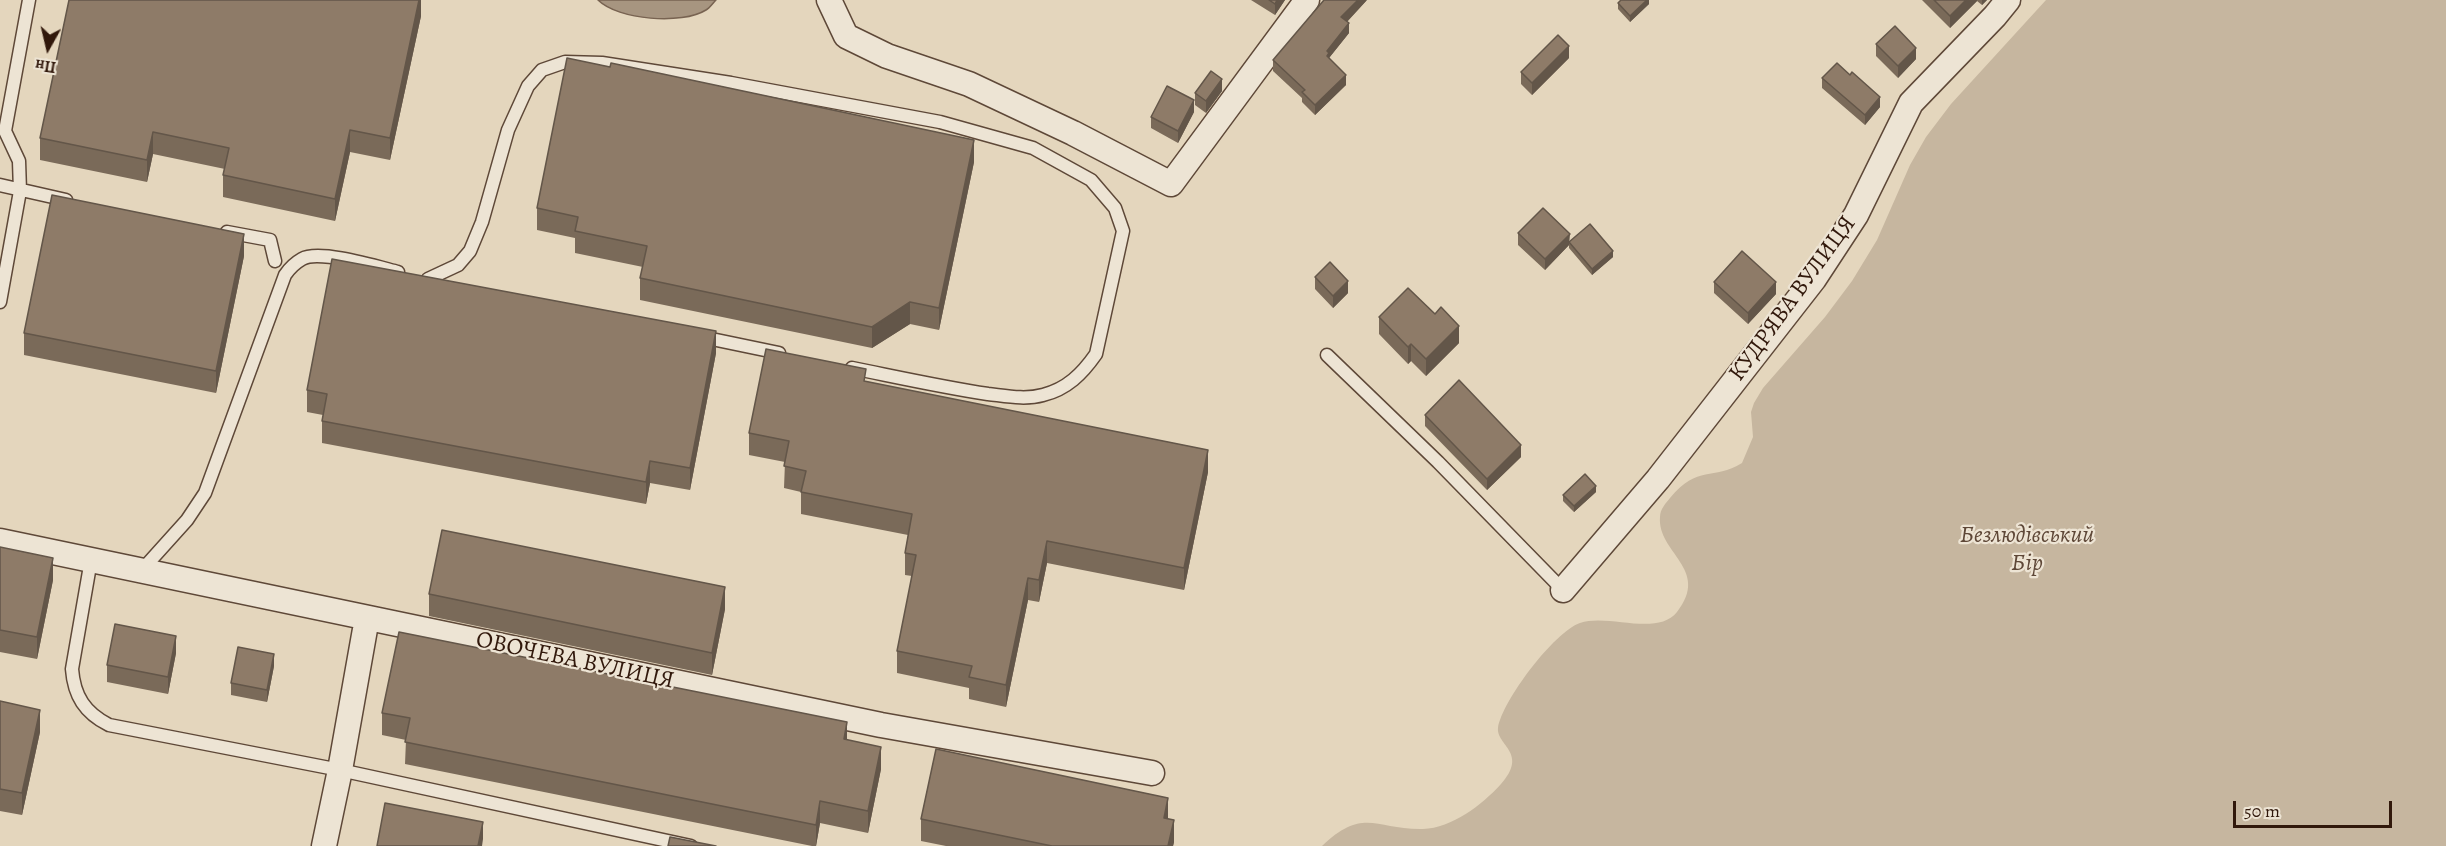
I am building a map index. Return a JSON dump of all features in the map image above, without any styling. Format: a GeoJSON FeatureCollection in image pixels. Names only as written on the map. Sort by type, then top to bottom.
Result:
{"type":"FeatureCollection","features":[{"type":"Feature","properties":{"kind":"street"},"geometry":{"type":"LineString","coordinates":[[830,0],[846,36],[887,56],[969,84],[1073,133],[1171,184],[1307,0]]}},
{"type":"Feature","properties":{"kind":"street","name":"КУДРЯВА ВУЛИЦЯ"},"geometry":{"type":"LineString","coordinates":[[1563,590],[1658,479],[1814,279],[1856,215],[1911,103],[2008,0]]}},
{"type":"Feature","properties":{"kind":"street","name":"ОВОЧЕВА ВУЛИЦЯ"},"geometry":{"type":"LineString","coordinates":[[0,540],[881,725],[1152,773]]}},
{"type":"Feature","properties":{"kind":"street"},"geometry":{"type":"LineString","coordinates":[[324,846],[367,618]]}},
{"type":"Feature","properties":{"kind":"lane"},"geometry":{"type":"LineString","coordinates":[[0,302],[21,191],[19,161],[5,131],[29,0]]}},
{"type":"Feature","properties":{"kind":"lane"},"geometry":{"type":"LineString","coordinates":[[428,279],[458,265],[470,250],[482,222],[508,130],[528,86],[542,70],[565,62],[602,63],[731,83],[940,122],[1033,148],[1091,180],[1115,208],[1123,231],[1096,354],[1086,369],[1073,381],[1058,390],[1041,396],[1024,398],[1006,396],[838,365]]}},
{"type":"Feature","properties":{"kind":"lane"},"geometry":{"type":"LineString","coordinates":[[0,185],[77,202]]}},
{"type":"Feature","properties":{"kind":"lane"},"geometry":{"type":"LineString","coordinates":[[213,229],[270,240],[275,261]]}},
{"type":"Feature","properties":{"kind":"lane"},"geometry":{"type":"LineString","coordinates":[[142,570],[187,520],[205,493],[285,275],[290,268],[303,258],[316,256],[349,260],[449,284]]}},
{"type":"Feature","properties":{"kind":"lane"},"geometry":{"type":"LineString","coordinates":[[686,334],[791,355]]}},
{"type":"Feature","properties":{"kind":"lane"},"geometry":{"type":"LineString","coordinates":[[1328,355],[1438,462],[1563,590]]}},
{"type":"Feature","properties":{"kind":"lane"},"geometry":{"type":"LineString","coordinates":[[91,560],[72,669],[73,683],[78,697],[91,714],[109,725],[340,770],[691,846]]}},
{"type":"Feature","properties":{"kind":"green space","name":"Безлюдівський Бір"},"geometry":{"type":"Polygon","coordinates":[[[2046,0],[2446,0],[2446,846],[1322,846],[1336,834],[1360,823],[1423,829],[1434,828],[1466,814],[1493,792],[1509,773],[1512,757],[1498,728],[1502,716],[1519,685],[1557,639],[1580,623],[1604,621],[1657,623],[1677,612],[1686,597],[1688,584],[1686,573],[1661,530],[1660,514],[1664,506],[1680,487],[1689,481],[1742,463],[1753,437],[1751,412],[1754,403],[1763,388],[1825,317],[1852,281],[1877,240],[1910,165],[1926,137],[1951,104],[2046,0]]]}},
{"type":"Feature","properties":{"kind":"shaded area"},"geometry":{"type":"Polygon","coordinates":[[[598,0],[716,0],[707,9],[695,15],[667,19],[620,12],[607,7],[598,0]]]}},
{"type":"Feature","properties":{"kind":"building"},"geometry":{"type":"Polygon","coordinates":[[[69,0],[419,0],[390,138],[350,130],[335,199],[223,175],[229,148],[153,132],[147,160],[40,138],[69,0]]]}},
{"type":"Feature","properties":{"kind":"building"},"geometry":{"type":"Polygon","coordinates":[[[1324,0],[1358,0],[1341,17],[1349,23],[1327,51],[1329,53],[1327,56],[1346,75],[1315,105],[1302,92],[1305,90],[1273,60],[1324,0]]]}},
{"type":"Feature","properties":{"kind":"building"},"geometry":{"type":"Polygon","coordinates":[[[1621,0],[1647,0],[1630,16],[1618,3],[1621,0]]]}},
{"type":"Feature","properties":{"kind":"building"},"geometry":{"type":"Polygon","coordinates":[[[1934,0],[1966,0],[1950,16],[1934,0]]]}},
{"type":"Feature","properties":{"kind":"building"},"geometry":{"type":"Polygon","coordinates":[[[1895,26],[1916,48],[1898,66],[1876,44],[1895,26]]]}},
{"type":"Feature","properties":{"kind":"building"},"geometry":{"type":"Polygon","coordinates":[[[1558,35],[1569,46],[1532,83],[1521,72],[1558,35]]]}},
{"type":"Feature","properties":{"kind":"building"},"geometry":{"type":"Polygon","coordinates":[[[567,58],[610,67],[611,63],[974,140],[939,308],[910,302],[872,327],[640,278],[647,246],[575,231],[578,217],[537,208],[567,58]]]}},
{"type":"Feature","properties":{"kind":"building"},"geometry":{"type":"Polygon","coordinates":[[[1837,63],[1850,75],[1852,72],[1880,97],[1865,115],[1822,78],[1837,63]]]}},
{"type":"Feature","properties":{"kind":"building"},"geometry":{"type":"Polygon","coordinates":[[[1211,71],[1222,79],[1206,101],[1195,93],[1211,71]]]}},
{"type":"Feature","properties":{"kind":"building"},"geometry":{"type":"Polygon","coordinates":[[[1167,86],[1194,100],[1178,131],[1151,117],[1167,86]]]}},
{"type":"Feature","properties":{"kind":"building"},"geometry":{"type":"Polygon","coordinates":[[[52,195],[244,234],[216,371],[24,333],[52,195]]]}},
{"type":"Feature","properties":{"kind":"building"},"geometry":{"type":"Polygon","coordinates":[[[1543,208],[1570,234],[1545,259],[1518,233],[1543,208]]]}},
{"type":"Feature","properties":{"kind":"building"},"geometry":{"type":"Polygon","coordinates":[[[1590,224],[1613,251],[1592,269],[1569,242],[1590,224]]]}},
{"type":"Feature","properties":{"kind":"building"},"geometry":{"type":"Polygon","coordinates":[[[1742,251],[1776,282],[1748,313],[1714,282],[1742,251]]]}},
{"type":"Feature","properties":{"kind":"building"},"geometry":{"type":"Polygon","coordinates":[[[332,259],[716,331],[690,468],[650,461],[646,482],[322,421],[327,394],[307,390],[332,259]]]}},
{"type":"Feature","properties":{"kind":"building"},"geometry":{"type":"Polygon","coordinates":[[[1330,262],[1348,281],[1333,296],[1315,277],[1330,262]]]}},
{"type":"Feature","properties":{"kind":"building"},"geometry":{"type":"Polygon","coordinates":[[[1408,288],[1435,314],[1441,307],[1459,326],[1426,359],[1411,344],[1408,347],[1379,317],[1408,288]]]}},
{"type":"Feature","properties":{"kind":"building"},"geometry":{"type":"Polygon","coordinates":[[[766,349],[866,369],[864,381],[1208,450],[1184,568],[1047,541],[1039,580],[1028,578],[1006,685],[969,677],[972,666],[897,651],[916,555],[905,553],[912,514],[801,492],[806,471],[784,466],[789,441],[749,433],[766,349]]]}},
{"type":"Feature","properties":{"kind":"building"},"geometry":{"type":"Polygon","coordinates":[[[1459,380],[1521,445],[1487,479],[1425,415],[1459,380]]]}},
{"type":"Feature","properties":{"kind":"building"},"geometry":{"type":"Polygon","coordinates":[[[1585,474],[1596,486],[1574,506],[1563,495],[1585,474]]]}},
{"type":"Feature","properties":{"kind":"building"},"geometry":{"type":"Polygon","coordinates":[[[442,530],[725,587],[712,653],[429,594],[442,530]]]}},
{"type":"Feature","properties":{"kind":"building"},"geometry":{"type":"Polygon","coordinates":[[[0,547],[53,558],[37,637],[0,630],[0,547]]]}},
{"type":"Feature","properties":{"kind":"building"},"geometry":{"type":"Polygon","coordinates":[[[115,624],[176,636],[168,677],[107,665],[115,624]]]}},
{"type":"Feature","properties":{"kind":"building"},"geometry":{"type":"Polygon","coordinates":[[[399,632],[847,722],[844,739],[881,747],[868,811],[820,801],[816,825],[405,742],[410,718],[382,713],[399,632]]]}},
{"type":"Feature","properties":{"kind":"building"},"geometry":{"type":"Polygon","coordinates":[[[238,647],[274,654],[267,690],[231,683],[238,647]]]}},
{"type":"Feature","properties":{"kind":"building"},"geometry":{"type":"Polygon","coordinates":[[[0,701],[40,710],[22,793],[0,789],[0,701]]]}},
{"type":"Feature","properties":{"kind":"building"},"geometry":{"type":"Polygon","coordinates":[[[936,749],[1168,798],[1164,818],[1174,820],[1168,846],[1052,846],[921,819],[936,749]]]}},
{"type":"Feature","properties":{"kind":"building"},"geometry":{"type":"Polygon","coordinates":[[[385,803],[483,822],[478,846],[377,846],[385,803]]]}},
{"type":"Feature","properties":{"kind":"building"},"geometry":{"type":"Polygon","coordinates":[[[670,837],[716,846],[668,846],[670,837]]]}}]}
